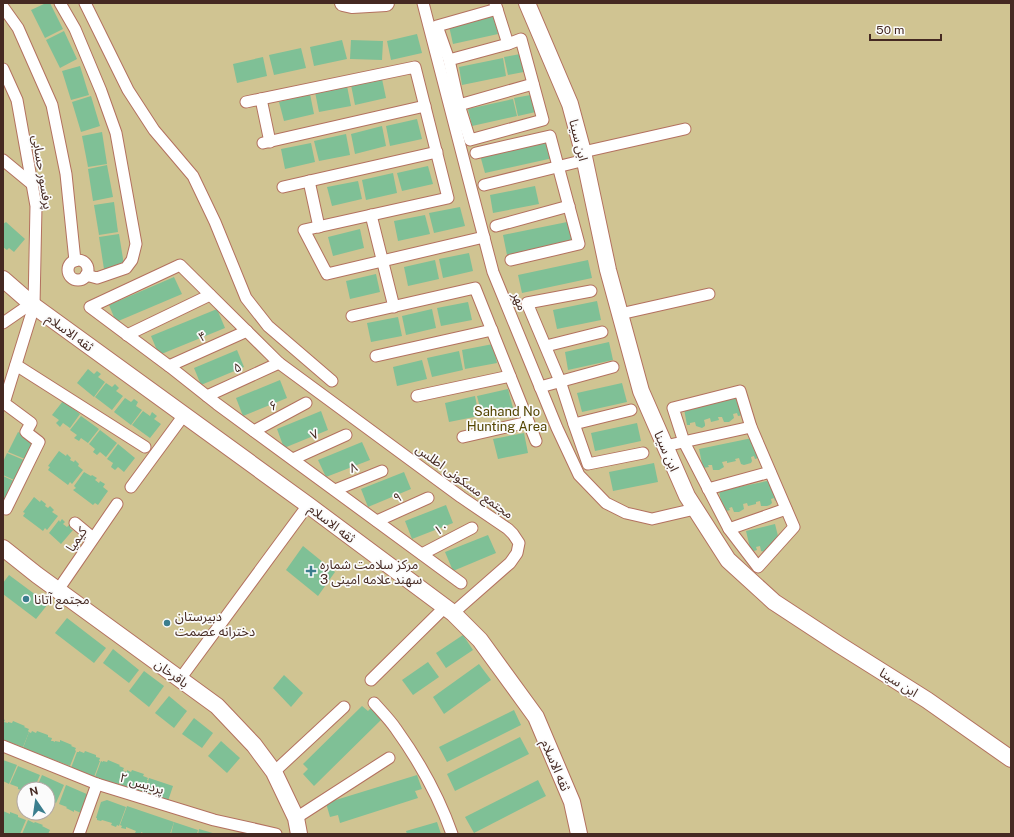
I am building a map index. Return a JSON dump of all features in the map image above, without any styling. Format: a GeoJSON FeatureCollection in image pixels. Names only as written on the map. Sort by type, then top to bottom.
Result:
{"type":"FeatureCollection","features":[{"type":"Feature","properties":{"kind":"street"},"geometry":{"type":"LineString","coordinates":[[60,3],[75,29],[101,91],[116,133],[136,244],[132,260],[126,268],[97,278],[86,274]]}},
{"type":"Feature","properties":{"kind":"street"},"geometry":{"type":"LineString","coordinates":[[86,3],[128,90],[154,130],[193,176],[215,222],[246,298],[268,326],[332,381]]}},
{"type":"Feature","properties":{"kind":"street"},"geometry":{"type":"LineString","coordinates":[[343,3],[352,5],[386,3]]}},
{"type":"Feature","properties":{"kind":"street","name":"مهر"},"geometry":{"type":"LineString","coordinates":[[423,3],[493,272],[557,428],[579,475],[606,503],[626,513],[652,519],[695,509]]}},
{"type":"Feature","properties":{"kind":"street","name":"ابن سینا"},"geometry":{"type":"LineString","coordinates":[[527,3],[570,104],[584,156],[608,270],[641,391],[687,496],[695,509],[728,560],[774,602],[927,700],[1011,759]]}},
{"type":"Feature","properties":{"kind":"street"},"geometry":{"type":"LineString","coordinates":[[449,60],[508,44],[521,40],[543,120],[470,140],[459,105],[449,60],[437,26],[496,6],[508,44]]}},
{"type":"Feature","properties":{"kind":"street"},"geometry":{"type":"LineString","coordinates":[[3,7],[18,28],[52,105],[66,174],[75,261]]}},
{"type":"Feature","properties":{"kind":"street"},"geometry":{"type":"LineString","coordinates":[[246,102],[415,67],[448,198],[304,230],[327,274],[484,237]]}},
{"type":"Feature","properties":{"kind":"street","name":"پرفسور حسابی"},"geometry":{"type":"LineString","coordinates":[[3,69],[17,100],[36,206],[33,305],[4,403]]}},
{"type":"Feature","properties":{"kind":"street"},"geometry":{"type":"LineString","coordinates":[[459,105],[533,84]]}},
{"type":"Feature","properties":{"kind":"street"},"geometry":{"type":"LineString","coordinates":[[261,99],[267,143],[425,106]]}},
{"type":"Feature","properties":{"kind":"street"},"geometry":{"type":"LineString","coordinates":[[484,185],[559,166],[584,156],[685,130]]}},
{"type":"Feature","properties":{"kind":"street"},"geometry":{"type":"LineString","coordinates":[[476,153],[550,136],[578,244],[511,260]]}},
{"type":"Feature","properties":{"kind":"street"},"geometry":{"type":"LineString","coordinates":[[283,187],[437,152]]}},
{"type":"Feature","properties":{"kind":"street"},"geometry":{"type":"LineString","coordinates":[[3,160],[32,184]]}},
{"type":"Feature","properties":{"kind":"street"},"geometry":{"type":"LineString","coordinates":[[309,181],[319,227]]}},
{"type":"Feature","properties":{"kind":"street"},"geometry":{"type":"LineString","coordinates":[[496,226],[569,206]]}},
{"type":"Feature","properties":{"kind":"street"},"geometry":{"type":"LineString","coordinates":[[371,215],[394,307]]}},
{"type":"Feature","properties":{"kind":"street"},"geometry":{"type":"LineString","coordinates":[[81,261],[86,265],[86,274],[82,279],[73,279],[68,274],[68,268],[72,262],[81,261]]}},
{"type":"Feature","properties":{"kind":"street"},"geometry":{"type":"LineString","coordinates":[[279,363],[180,265],[90,307],[254,431],[461,583]]}},
{"type":"Feature","properties":{"kind":"street","name":"ثقه الاسلام"},"geometry":{"type":"LineString","coordinates":[[3,280],[33,305],[308,505],[449,610],[480,640],[536,717],[572,802],[579,834]]}},
{"type":"Feature","properties":{"kind":"street"},"geometry":{"type":"LineString","coordinates":[[352,316],[475,288],[536,441]]}},
{"type":"Feature","properties":{"kind":"street"},"geometry":{"type":"LineString","coordinates":[[591,291],[527,303],[560,381],[588,464],[643,453]]}},
{"type":"Feature","properties":{"kind":"street"},"geometry":{"type":"LineString","coordinates":[[620,314],[709,294]]}},
{"type":"Feature","properties":{"kind":"street"},"geometry":{"type":"LineString","coordinates":[[127,335],[210,295]]}},
{"type":"Feature","properties":{"kind":"street"},"geometry":{"type":"LineString","coordinates":[[3,323],[33,305]]}},
{"type":"Feature","properties":{"kind":"street"},"geometry":{"type":"LineString","coordinates":[[376,356],[492,330]]}},
{"type":"Feature","properties":{"kind":"street","name":"۴"},"geometry":{"type":"LineString","coordinates":[[169,366],[247,331]]}},
{"type":"Feature","properties":{"kind":"street"},"geometry":{"type":"LineString","coordinates":[[546,346],[602,332]]}},
{"type":"Feature","properties":{"kind":"street","name":"مجتمع مسکونی اطلس"},"geometry":{"type":"LineString","coordinates":[[279,363],[513,534],[519,543],[517,553],[510,563],[449,610]]}},
{"type":"Feature","properties":{"kind":"street","name":"۵"},"geometry":{"type":"LineString","coordinates":[[207,396],[279,363]]}},
{"type":"Feature","properties":{"kind":"street"},"geometry":{"type":"LineString","coordinates":[[16,364],[145,447]]}},
{"type":"Feature","properties":{"kind":"street"},"geometry":{"type":"LineString","coordinates":[[540,387],[613,367]]}},
{"type":"Feature","properties":{"kind":"street"},"geometry":{"type":"LineString","coordinates":[[417,396],[510,376]]}},
{"type":"Feature","properties":{"kind":"street"},"geometry":{"type":"LineString","coordinates":[[740,391],[751,427],[794,526],[758,567],[728,529],[684,442],[673,408],[740,391]]}},
{"type":"Feature","properties":{"kind":"street"},"geometry":{"type":"LineString","coordinates":[[4,403],[31,423],[26,432],[39,442],[6,509]]}},
{"type":"Feature","properties":{"kind":"street","name":"۶"},"geometry":{"type":"LineString","coordinates":[[254,431],[306,404]]}},
{"type":"Feature","properties":{"kind":"street"},"geometry":{"type":"LineString","coordinates":[[574,424],[631,410]]}},
{"type":"Feature","properties":{"kind":"street"},"geometry":{"type":"LineString","coordinates":[[131,487],[184,415]]}},
{"type":"Feature","properties":{"kind":"street"},"geometry":{"type":"LineString","coordinates":[[463,437],[528,422]]}},
{"type":"Feature","properties":{"kind":"street"},"geometry":{"type":"LineString","coordinates":[[665,446],[751,427]]}},
{"type":"Feature","properties":{"kind":"street","name":"۷"},"geometry":{"type":"LineString","coordinates":[[292,459],[346,435]]}},
{"type":"Feature","properties":{"kind":"street","name":"۸"},"geometry":{"type":"LineString","coordinates":[[335,490],[382,471]]}},
{"type":"Feature","properties":{"kind":"street"},"geometry":{"type":"LineString","coordinates":[[708,490],[770,472]]}},
{"type":"Feature","properties":{"kind":"street","name":"۹"},"geometry":{"type":"LineString","coordinates":[[377,521],[428,498]]}},
{"type":"Feature","properties":{"kind":"street","name":"کیمیا"},"geometry":{"type":"LineString","coordinates":[[58,590],[117,504]]}},
{"type":"Feature","properties":{"kind":"street"},"geometry":{"type":"LineString","coordinates":[[180,679],[308,505]]}},
{"type":"Feature","properties":{"kind":"street"},"geometry":{"type":"LineString","coordinates":[[728,529],[786,509]]}},
{"type":"Feature","properties":{"kind":"street"},"geometry":{"type":"LineString","coordinates":[[75,523],[93,538]]}},
{"type":"Feature","properties":{"kind":"street","name":"۱۰"},"geometry":{"type":"LineString","coordinates":[[422,554],[472,528]]}},
{"type":"Feature","properties":{"kind":"street","name":"باقرخان"},"geometry":{"type":"LineString","coordinates":[[5,551],[217,706],[254,745],[274,772],[296,818],[300,834]]}},
{"type":"Feature","properties":{"kind":"street"},"geometry":{"type":"LineString","coordinates":[[371,680],[449,610]]}},
{"type":"Feature","properties":{"kind":"street"},"geometry":{"type":"LineString","coordinates":[[374,703],[396,728],[416,760],[445,816],[452,834]]}},
{"type":"Feature","properties":{"kind":"street"},"geometry":{"type":"LineString","coordinates":[[274,772],[344,707]]}},
{"type":"Feature","properties":{"kind":"street","name":"پردیس ۲"},"geometry":{"type":"LineString","coordinates":[[3,746],[97,784],[214,820],[276,834]]}},
{"type":"Feature","properties":{"kind":"street"},"geometry":{"type":"LineString","coordinates":[[296,818],[389,758]]}},
{"type":"Feature","properties":{"kind":"street"},"geometry":{"type":"LineString","coordinates":[[79,834],[97,784]]}},
{"type":"Feature","properties":{"kind":"green space","name":"Sahand No Hunting Area"},"geometry":{"type":"Polygon","coordinates":[[[3,3],[1011,3],[1011,834],[3,834],[3,3]]]}},
{"type":"Feature","properties":{"kind":"building"},"geometry":{"type":"Polygon","coordinates":[[[46,3],[50,3],[63,29],[45,38],[31,10],[46,3]]]}},
{"type":"Feature","properties":{"kind":"building"},"geometry":{"type":"Polygon","coordinates":[[[494,16],[498,34],[453,44],[449,26],[494,16]]]}},
{"type":"Feature","properties":{"kind":"building"},"geometry":{"type":"Polygon","coordinates":[[[64,31],[77,59],[60,68],[46,40],[64,31]]]}},
{"type":"Feature","properties":{"kind":"building"},"geometry":{"type":"Polygon","coordinates":[[[417,34],[422,53],[391,60],[387,41],[417,34]]]}},
{"type":"Feature","properties":{"kind":"building"},"geometry":{"type":"Polygon","coordinates":[[[342,40],[347,59],[314,66],[310,47],[342,40]]]}},
{"type":"Feature","properties":{"kind":"building"},"geometry":{"type":"Polygon","coordinates":[[[351,40],[383,41],[382,60],[350,59],[351,40]]]}},
{"type":"Feature","properties":{"kind":"building"},"geometry":{"type":"Polygon","coordinates":[[[301,48],[306,68],[274,75],[269,55],[301,48]]]}},
{"type":"Feature","properties":{"kind":"building"},"geometry":{"type":"Polygon","coordinates":[[[526,53],[529,71],[508,75],[504,57],[526,53]]]}},
{"type":"Feature","properties":{"kind":"building"},"geometry":{"type":"Polygon","coordinates":[[[263,57],[267,76],[237,83],[233,64],[263,57]]]}},
{"type":"Feature","properties":{"kind":"building"},"geometry":{"type":"Polygon","coordinates":[[[503,58],[506,76],[462,85],[459,67],[503,58]]]}},
{"type":"Feature","properties":{"kind":"building"},"geometry":{"type":"Polygon","coordinates":[[[80,66],[89,95],[71,100],[62,71],[80,66]]]}},
{"type":"Feature","properties":{"kind":"building"},"geometry":{"type":"Polygon","coordinates":[[[382,79],[386,98],[355,105],[351,85],[382,79]]]}},
{"type":"Feature","properties":{"kind":"building"},"geometry":{"type":"Polygon","coordinates":[[[347,86],[351,106],[319,112],[315,92],[347,86]]]}},
{"type":"Feature","properties":{"kind":"building"},"geometry":{"type":"Polygon","coordinates":[[[310,94],[314,114],[284,121],[279,102],[310,94]]]}},
{"type":"Feature","properties":{"kind":"building"},"geometry":{"type":"Polygon","coordinates":[[[536,94],[540,111],[518,116],[514,98],[536,94]]]}},
{"type":"Feature","properties":{"kind":"building"},"geometry":{"type":"Polygon","coordinates":[[[91,96],[100,126],[81,132],[72,102],[91,96]]]}},
{"type":"Feature","properties":{"kind":"building"},"geometry":{"type":"Polygon","coordinates":[[[513,99],[517,116],[472,126],[468,109],[513,99]]]}},
{"type":"Feature","properties":{"kind":"building"},"geometry":{"type":"Polygon","coordinates":[[[417,119],[422,139],[390,146],[386,126],[417,119]]]}},
{"type":"Feature","properties":{"kind":"building"},"geometry":{"type":"Polygon","coordinates":[[[382,126],[386,146],[355,154],[351,134],[382,126]]]}},
{"type":"Feature","properties":{"kind":"building"},"geometry":{"type":"Polygon","coordinates":[[[102,132],[107,164],[88,167],[82,136],[102,132]]]}},
{"type":"Feature","properties":{"kind":"building"},"geometry":{"type":"Polygon","coordinates":[[[346,134],[350,155],[319,161],[314,141],[346,134]]]}},
{"type":"Feature","properties":{"kind":"building"},"geometry":{"type":"Polygon","coordinates":[[[548,139],[553,158],[485,173],[480,155],[548,139]]]}},
{"type":"Feature","properties":{"kind":"building"},"geometry":{"type":"Polygon","coordinates":[[[311,143],[315,162],[285,169],[281,149],[311,143]]]}},
{"type":"Feature","properties":{"kind":"building"},"geometry":{"type":"Polygon","coordinates":[[[107,165],[113,197],[93,201],[88,169],[107,165]]]}},
{"type":"Feature","properties":{"kind":"building"},"geometry":{"type":"Polygon","coordinates":[[[428,166],[433,184],[402,191],[397,173],[428,166]]]}},
{"type":"Feature","properties":{"kind":"building"},"geometry":{"type":"Polygon","coordinates":[[[393,173],[397,193],[366,200],[362,180],[393,173]]]}},
{"type":"Feature","properties":{"kind":"building"},"geometry":{"type":"Polygon","coordinates":[[[358,181],[362,199],[332,206],[327,187],[358,181]]]}},
{"type":"Feature","properties":{"kind":"building"},"geometry":{"type":"Polygon","coordinates":[[[535,186],[539,204],[493,213],[490,195],[535,186]]]}},
{"type":"Feature","properties":{"kind":"building"},"geometry":{"type":"Polygon","coordinates":[[[114,202],[118,232],[99,235],[94,205],[114,202]]]}},
{"type":"Feature","properties":{"kind":"building"},"geometry":{"type":"Polygon","coordinates":[[[460,207],[465,226],[434,233],[429,213],[460,207]]]}},
{"type":"Feature","properties":{"kind":"building"},"geometry":{"type":"Polygon","coordinates":[[[425,215],[430,234],[398,241],[394,221],[425,215]]]}},
{"type":"Feature","properties":{"kind":"building"},"geometry":{"type":"Polygon","coordinates":[[[572,221],[576,240],[507,255],[503,235],[572,221]]]}},
{"type":"Feature","properties":{"kind":"building"},"geometry":{"type":"Polygon","coordinates":[[[6,222],[25,239],[14,252],[9,248],[7,250],[3,247],[3,224],[6,222]]]}},
{"type":"Feature","properties":{"kind":"building"},"geometry":{"type":"Polygon","coordinates":[[[360,229],[364,248],[333,256],[328,237],[360,229]]]}},
{"type":"Feature","properties":{"kind":"building"},"geometry":{"type":"Polygon","coordinates":[[[119,234],[124,265],[104,269],[99,237],[119,234]]]}},
{"type":"Feature","properties":{"kind":"building"},"geometry":{"type":"Polygon","coordinates":[[[469,253],[473,271],[443,278],[439,259],[469,253]]]}},
{"type":"Feature","properties":{"kind":"building"},"geometry":{"type":"Polygon","coordinates":[[[435,260],[439,279],[408,286],[404,267],[435,260]]]}},
{"type":"Feature","properties":{"kind":"building"},"geometry":{"type":"Polygon","coordinates":[[[588,260],[592,278],[522,293],[518,275],[588,260]]]}},
{"type":"Feature","properties":{"kind":"building"},"geometry":{"type":"Polygon","coordinates":[[[376,274],[380,292],[350,299],[346,281],[376,274]]]}},
{"type":"Feature","properties":{"kind":"building"},"geometry":{"type":"Polygon","coordinates":[[[174,277],[182,294],[116,322],[109,305],[174,277]]]}},
{"type":"Feature","properties":{"kind":"building"},"geometry":{"type":"Polygon","coordinates":[[[597,301],[601,320],[557,329],[553,310],[597,301]]]}},
{"type":"Feature","properties":{"kind":"building"},"geometry":{"type":"Polygon","coordinates":[[[468,302],[472,320],[441,326],[437,308],[468,302]]]}},
{"type":"Feature","properties":{"kind":"building"},"geometry":{"type":"Polygon","coordinates":[[[217,309],[225,328],[159,355],[151,336],[217,309]]]}},
{"type":"Feature","properties":{"kind":"building"},"geometry":{"type":"Polygon","coordinates":[[[432,309],[436,328],[406,335],[402,316],[432,309]]]}},
{"type":"Feature","properties":{"kind":"building"},"geometry":{"type":"Polygon","coordinates":[[[398,317],[402,336],[371,342],[367,323],[398,317]]]}},
{"type":"Feature","properties":{"kind":"building"},"geometry":{"type":"Polygon","coordinates":[[[609,342],[613,360],[568,370],[565,352],[609,342]]]}},
{"type":"Feature","properties":{"kind":"building"},"geometry":{"type":"Polygon","coordinates":[[[493,344],[497,363],[465,369],[462,350],[493,344]]]}},
{"type":"Feature","properties":{"kind":"building"},"geometry":{"type":"Polygon","coordinates":[[[237,350],[244,367],[201,385],[194,368],[237,350]]]}},
{"type":"Feature","properties":{"kind":"building"},"geometry":{"type":"Polygon","coordinates":[[[459,351],[463,370],[432,377],[427,358],[459,351]]]}},
{"type":"Feature","properties":{"kind":"building"},"geometry":{"type":"Polygon","coordinates":[[[422,360],[427,379],[397,386],[393,367],[422,360]]]}},
{"type":"Feature","properties":{"kind":"building"},"geometry":{"type":"Polygon","coordinates":[[[88,369],[94,374],[97,371],[101,374],[98,377],[105,382],[94,397],[77,383],[88,369]]]}},
{"type":"Feature","properties":{"kind":"building"},"geometry":{"type":"Polygon","coordinates":[[[280,380],[287,398],[243,416],[236,398],[280,380]]]}},
{"type":"Feature","properties":{"kind":"building"},"geometry":{"type":"Polygon","coordinates":[[[106,383],[112,387],[115,384],[119,388],[116,391],[123,396],[112,410],[95,397],[106,383]]]}},
{"type":"Feature","properties":{"kind":"building"},"geometry":{"type":"Polygon","coordinates":[[[622,383],[627,402],[582,412],[577,393],[622,383]]]}},
{"type":"Feature","properties":{"kind":"building"},"geometry":{"type":"Polygon","coordinates":[[[508,389],[513,408],[482,415],[477,396],[508,389]]]}},
{"type":"Feature","properties":{"kind":"building"},"geometry":{"type":"Polygon","coordinates":[[[475,396],[479,416],[449,422],[445,403],[475,396]]]}},
{"type":"Feature","properties":{"kind":"building"},"geometry":{"type":"Polygon","coordinates":[[[739,396],[743,415],[738,416],[737,413],[733,414],[734,418],[729,422],[724,422],[722,417],[718,417],[719,420],[711,422],[710,418],[704,420],[705,426],[702,428],[696,426],[695,422],[687,425],[684,409],[739,396]]]}},
{"type":"Feature","properties":{"kind":"building"},"geometry":{"type":"Polygon","coordinates":[[[125,398],[131,402],[134,399],[138,402],[136,406],[142,410],[131,425],[114,412],[125,398]]]}},
{"type":"Feature","properties":{"kind":"building"},"geometry":{"type":"Polygon","coordinates":[[[63,401],[80,414],[70,428],[63,423],[60,427],[56,423],[59,420],[52,415],[63,401]]]}},
{"type":"Feature","properties":{"kind":"building"},"geometry":{"type":"Polygon","coordinates":[[[143,411],[150,416],[152,412],[157,416],[154,419],[161,424],[150,438],[132,425],[143,411]]]}},
{"type":"Feature","properties":{"kind":"building"},"geometry":{"type":"Polygon","coordinates":[[[321,411],[328,430],[284,448],[277,429],[321,411]]]}},
{"type":"Feature","properties":{"kind":"building"},"geometry":{"type":"Polygon","coordinates":[[[81,416],[99,429],[88,443],[81,438],[79,441],[74,438],[77,435],[70,430],[81,416]]]}},
{"type":"Feature","properties":{"kind":"building"},"geometry":{"type":"Polygon","coordinates":[[[637,423],[641,441],[595,451],[591,433],[637,423]]]}},
{"type":"Feature","properties":{"kind":"building"},"geometry":{"type":"Polygon","coordinates":[[[100,430],[117,443],[106,457],[100,452],[97,455],[93,452],[95,449],[89,444],[100,430]]]}},
{"type":"Feature","properties":{"kind":"building"},"geometry":{"type":"Polygon","coordinates":[[[18,432],[34,440],[25,459],[8,452],[18,432]]]}},
{"type":"Feature","properties":{"kind":"building"},"geometry":{"type":"Polygon","coordinates":[[[524,433],[528,453],[498,459],[493,439],[524,433]]]}},
{"type":"Feature","properties":{"kind":"building"},"geometry":{"type":"Polygon","coordinates":[[[757,437],[761,457],[755,459],[754,456],[751,457],[751,463],[744,465],[741,464],[739,458],[735,459],[736,461],[727,463],[727,461],[722,462],[724,467],[719,470],[713,470],[712,465],[708,465],[709,467],[703,468],[699,449],[757,437]]]}},
{"type":"Feature","properties":{"kind":"building"},"geometry":{"type":"Polygon","coordinates":[[[362,442],[370,460],[326,477],[318,460],[362,442]]]}},
{"type":"Feature","properties":{"kind":"building"},"geometry":{"type":"Polygon","coordinates":[[[118,444],[135,458],[124,472],[118,467],[115,470],[111,467],[113,463],[107,459],[118,444]]]}},
{"type":"Feature","properties":{"kind":"building"},"geometry":{"type":"Polygon","coordinates":[[[59,451],[66,456],[67,454],[71,458],[70,460],[74,462],[75,460],[79,464],[78,466],[83,470],[72,484],[70,482],[68,485],[48,470],[50,467],[48,466],[59,451]]]}},
{"type":"Feature","properties":{"kind":"building"},"geometry":{"type":"Polygon","coordinates":[[[7,453],[24,460],[14,480],[3,475],[3,462],[7,453]]]}},
{"type":"Feature","properties":{"kind":"building"},"geometry":{"type":"Polygon","coordinates":[[[654,463],[658,482],[613,491],[609,472],[654,463]]]}},
{"type":"Feature","properties":{"kind":"building"},"geometry":{"type":"Polygon","coordinates":[[[84,472],[97,478],[95,480],[99,483],[100,481],[105,484],[103,487],[108,491],[98,505],[95,503],[93,505],[73,490],[76,488],[74,486],[84,472]]]}},
{"type":"Feature","properties":{"kind":"building"},"geometry":{"type":"Polygon","coordinates":[[[404,472],[411,489],[368,507],[361,489],[404,472]]]}},
{"type":"Feature","properties":{"kind":"building"},"geometry":{"type":"Polygon","coordinates":[[[3,476],[14,481],[4,500],[3,500],[3,476]]]}},
{"type":"Feature","properties":{"kind":"building"},"geometry":{"type":"Polygon","coordinates":[[[777,479],[781,499],[775,501],[774,498],[771,499],[772,503],[767,506],[761,506],[760,501],[756,502],[756,504],[748,506],[747,503],[743,504],[744,509],[739,512],[734,512],[732,507],[729,508],[730,510],[723,512],[719,491],[777,479]]]}},
{"type":"Feature","properties":{"kind":"building"},"geometry":{"type":"Polygon","coordinates":[[[34,497],[40,502],[41,500],[48,508],[50,506],[54,510],[52,512],[58,516],[47,530],[45,528],[43,531],[23,516],[25,513],[23,512],[34,497]]]}},
{"type":"Feature","properties":{"kind":"building"},"geometry":{"type":"Polygon","coordinates":[[[446,505],[453,523],[412,539],[405,521],[446,505]]]}},
{"type":"Feature","properties":{"kind":"building"},"geometry":{"type":"Polygon","coordinates":[[[62,519],[65,522],[63,524],[67,527],[69,525],[72,526],[70,529],[73,530],[61,544],[49,533],[59,520],[60,522],[62,519]]]}},
{"type":"Feature","properties":{"kind":"building"},"geometry":{"type":"Polygon","coordinates":[[[775,524],[780,544],[771,543],[772,548],[765,552],[761,551],[760,546],[756,547],[757,550],[751,552],[746,531],[775,524]]]}},
{"type":"Feature","properties":{"kind":"building"},"geometry":{"type":"Polygon","coordinates":[[[488,535],[496,553],[453,571],[445,552],[488,535]]]}},
{"type":"Feature","properties":{"kind":"building","name":"مرکز سلامت شماره 3 سهند علامه امینی"},"geometry":{"type":"Polygon","coordinates":[[[303,546],[335,572],[318,596],[286,570],[303,546]]]}},
{"type":"Feature","properties":{"kind":"building","name":"مجتمع آتانا"},"geometry":{"type":"Polygon","coordinates":[[[9,575],[48,604],[36,619],[3,594],[3,583],[9,575]]]}},
{"type":"Feature","properties":{"kind":"building"},"geometry":{"type":"Polygon","coordinates":[[[67,618],[106,648],[94,663],[55,633],[67,618]]]}},
{"type":"Feature","properties":{"kind":"building"},"geometry":{"type":"Polygon","coordinates":[[[463,635],[473,650],[446,668],[436,653],[463,635]]]}},
{"type":"Feature","properties":{"kind":"building"},"geometry":{"type":"Polygon","coordinates":[[[113,649],[139,670],[129,683],[103,663],[113,649]]]}},
{"type":"Feature","properties":{"kind":"building"},"geometry":{"type":"Polygon","coordinates":[[[428,662],[439,677],[413,695],[402,680],[428,662]]]}},
{"type":"Feature","properties":{"kind":"building"},"geometry":{"type":"Polygon","coordinates":[[[479,664],[491,680],[444,714],[433,697],[479,664]]]}},
{"type":"Feature","properties":{"kind":"building"},"geometry":{"type":"Polygon","coordinates":[[[144,671],[164,686],[149,707],[129,691],[144,671]]]}},
{"type":"Feature","properties":{"kind":"building"},"geometry":{"type":"Polygon","coordinates":[[[284,675],[303,693],[291,707],[273,688],[284,675]]]}},
{"type":"Feature","properties":{"kind":"building"},"geometry":{"type":"Polygon","coordinates":[[[169,696],[187,711],[174,728],[155,713],[169,696]]]}},
{"type":"Feature","properties":{"kind":"building"},"geometry":{"type":"Polygon","coordinates":[[[362,706],[368,711],[372,707],[383,718],[314,786],[303,774],[308,769],[303,764],[362,706]]]}},
{"type":"Feature","properties":{"kind":"building"},"geometry":{"type":"Polygon","coordinates":[[[514,710],[521,725],[447,762],[439,747],[514,710]]]}},
{"type":"Feature","properties":{"kind":"building"},"geometry":{"type":"Polygon","coordinates":[[[194,718],[213,733],[202,748],[182,734],[194,718]]]}},
{"type":"Feature","properties":{"kind":"building"},"geometry":{"type":"Polygon","coordinates":[[[3,719],[5,720],[4,722],[12,723],[13,721],[29,729],[23,747],[3,740],[3,719]]]}},
{"type":"Feature","properties":{"kind":"building"},"geometry":{"type":"Polygon","coordinates":[[[32,731],[36,733],[37,731],[48,735],[48,737],[52,738],[51,741],[60,742],[60,740],[76,748],[70,766],[23,748],[29,732],[31,733],[32,731]]]}},
{"type":"Feature","properties":{"kind":"building"},"geometry":{"type":"Polygon","coordinates":[[[520,737],[529,754],[455,791],[447,774],[520,737]]]}},
{"type":"Feature","properties":{"kind":"building"},"geometry":{"type":"Polygon","coordinates":[[[221,741],[240,758],[227,773],[208,756],[221,741]]]}},
{"type":"Feature","properties":{"kind":"building"},"geometry":{"type":"Polygon","coordinates":[[[79,751],[84,753],[85,751],[100,758],[94,777],[71,768],[77,752],[79,751]]]}},
{"type":"Feature","properties":{"kind":"building"},"geometry":{"type":"Polygon","coordinates":[[[3,760],[17,765],[9,784],[3,781],[3,760]]]}},
{"type":"Feature","properties":{"kind":"building"},"geometry":{"type":"Polygon","coordinates":[[[108,760],[124,768],[118,786],[95,777],[101,761],[107,762],[108,760]]]}},
{"type":"Feature","properties":{"kind":"building"},"geometry":{"type":"Polygon","coordinates":[[[18,766],[40,775],[37,781],[16,781],[16,786],[10,784],[18,766]]]}},
{"type":"Feature","properties":{"kind":"building"},"geometry":{"type":"Polygon","coordinates":[[[127,770],[144,774],[143,776],[148,778],[142,796],[119,787],[125,771],[127,772],[127,770]]]}},
{"type":"Feature","properties":{"kind":"building"},"geometry":{"type":"Polygon","coordinates":[[[42,775],[55,781],[39,781],[42,775]]]}},
{"type":"Feature","properties":{"kind":"building"},"geometry":{"type":"Polygon","coordinates":[[[417,775],[422,789],[415,791],[418,798],[340,823],[338,815],[330,817],[326,803],[417,775]]]}},
{"type":"Feature","properties":{"kind":"building"},"geometry":{"type":"Polygon","coordinates":[[[149,778],[173,786],[168,801],[144,793],[149,778]]]}},
{"type":"Feature","properties":{"kind":"building"},"geometry":{"type":"Polygon","coordinates":[[[538,780],[546,796],[474,833],[465,817],[538,780]]]}},
{"type":"Feature","properties":{"kind":"building"},"geometry":{"type":"Polygon","coordinates":[[[56,781],[64,785],[56,803],[56,781]]]}},
{"type":"Feature","properties":{"kind":"building"},"geometry":{"type":"Polygon","coordinates":[[[66,785],[89,795],[81,813],[74,810],[74,812],[59,804],[66,785]]]}},
{"type":"Feature","properties":{"kind":"building"},"geometry":{"type":"Polygon","coordinates":[[[107,800],[126,807],[119,826],[117,825],[116,827],[111,825],[112,823],[97,820],[96,818],[101,802],[107,800]]]}},
{"type":"Feature","properties":{"kind":"building"},"geometry":{"type":"Polygon","coordinates":[[[127,806],[174,822],[170,834],[145,834],[141,832],[140,834],[135,833],[136,831],[126,827],[126,829],[121,828],[122,826],[120,825],[127,806]]]}},
{"type":"Feature","properties":{"kind":"building"},"geometry":{"type":"Polygon","coordinates":[[[3,811],[10,814],[10,812],[16,814],[16,821],[26,821],[20,834],[7,834],[3,832],[3,811]]]}},
{"type":"Feature","properties":{"kind":"building"},"geometry":{"type":"Polygon","coordinates":[[[28,821],[43,825],[42,826],[50,830],[48,834],[22,834],[28,821]]]}},
{"type":"Feature","properties":{"kind":"building"},"geometry":{"type":"Polygon","coordinates":[[[174,822],[198,830],[197,834],[171,834],[174,822]]]}},
{"type":"Feature","properties":{"kind":"building"},"geometry":{"type":"Polygon","coordinates":[[[437,822],[441,834],[407,834],[406,831],[437,822]]]}},
{"type":"Feature","properties":{"kind":"building"},"geometry":{"type":"Polygon","coordinates":[[[199,829],[216,834],[198,834],[199,829]]]}},
{"type":"Feature","properties":{"kind":"place","name":"مرکز سلامت شماره 3 سهند علامه امینی"},"geometry":{"type":"Point","coordinates":[311,571]}},
{"type":"Feature","properties":{"kind":"place","name":"مجتمع آتانا"},"geometry":{"type":"Point","coordinates":[26,599]}},
{"type":"Feature","properties":{"kind":"place","name":"دبیرستان دخترانه عصمت"},"geometry":{"type":"Point","coordinates":[167,623]}}]}
